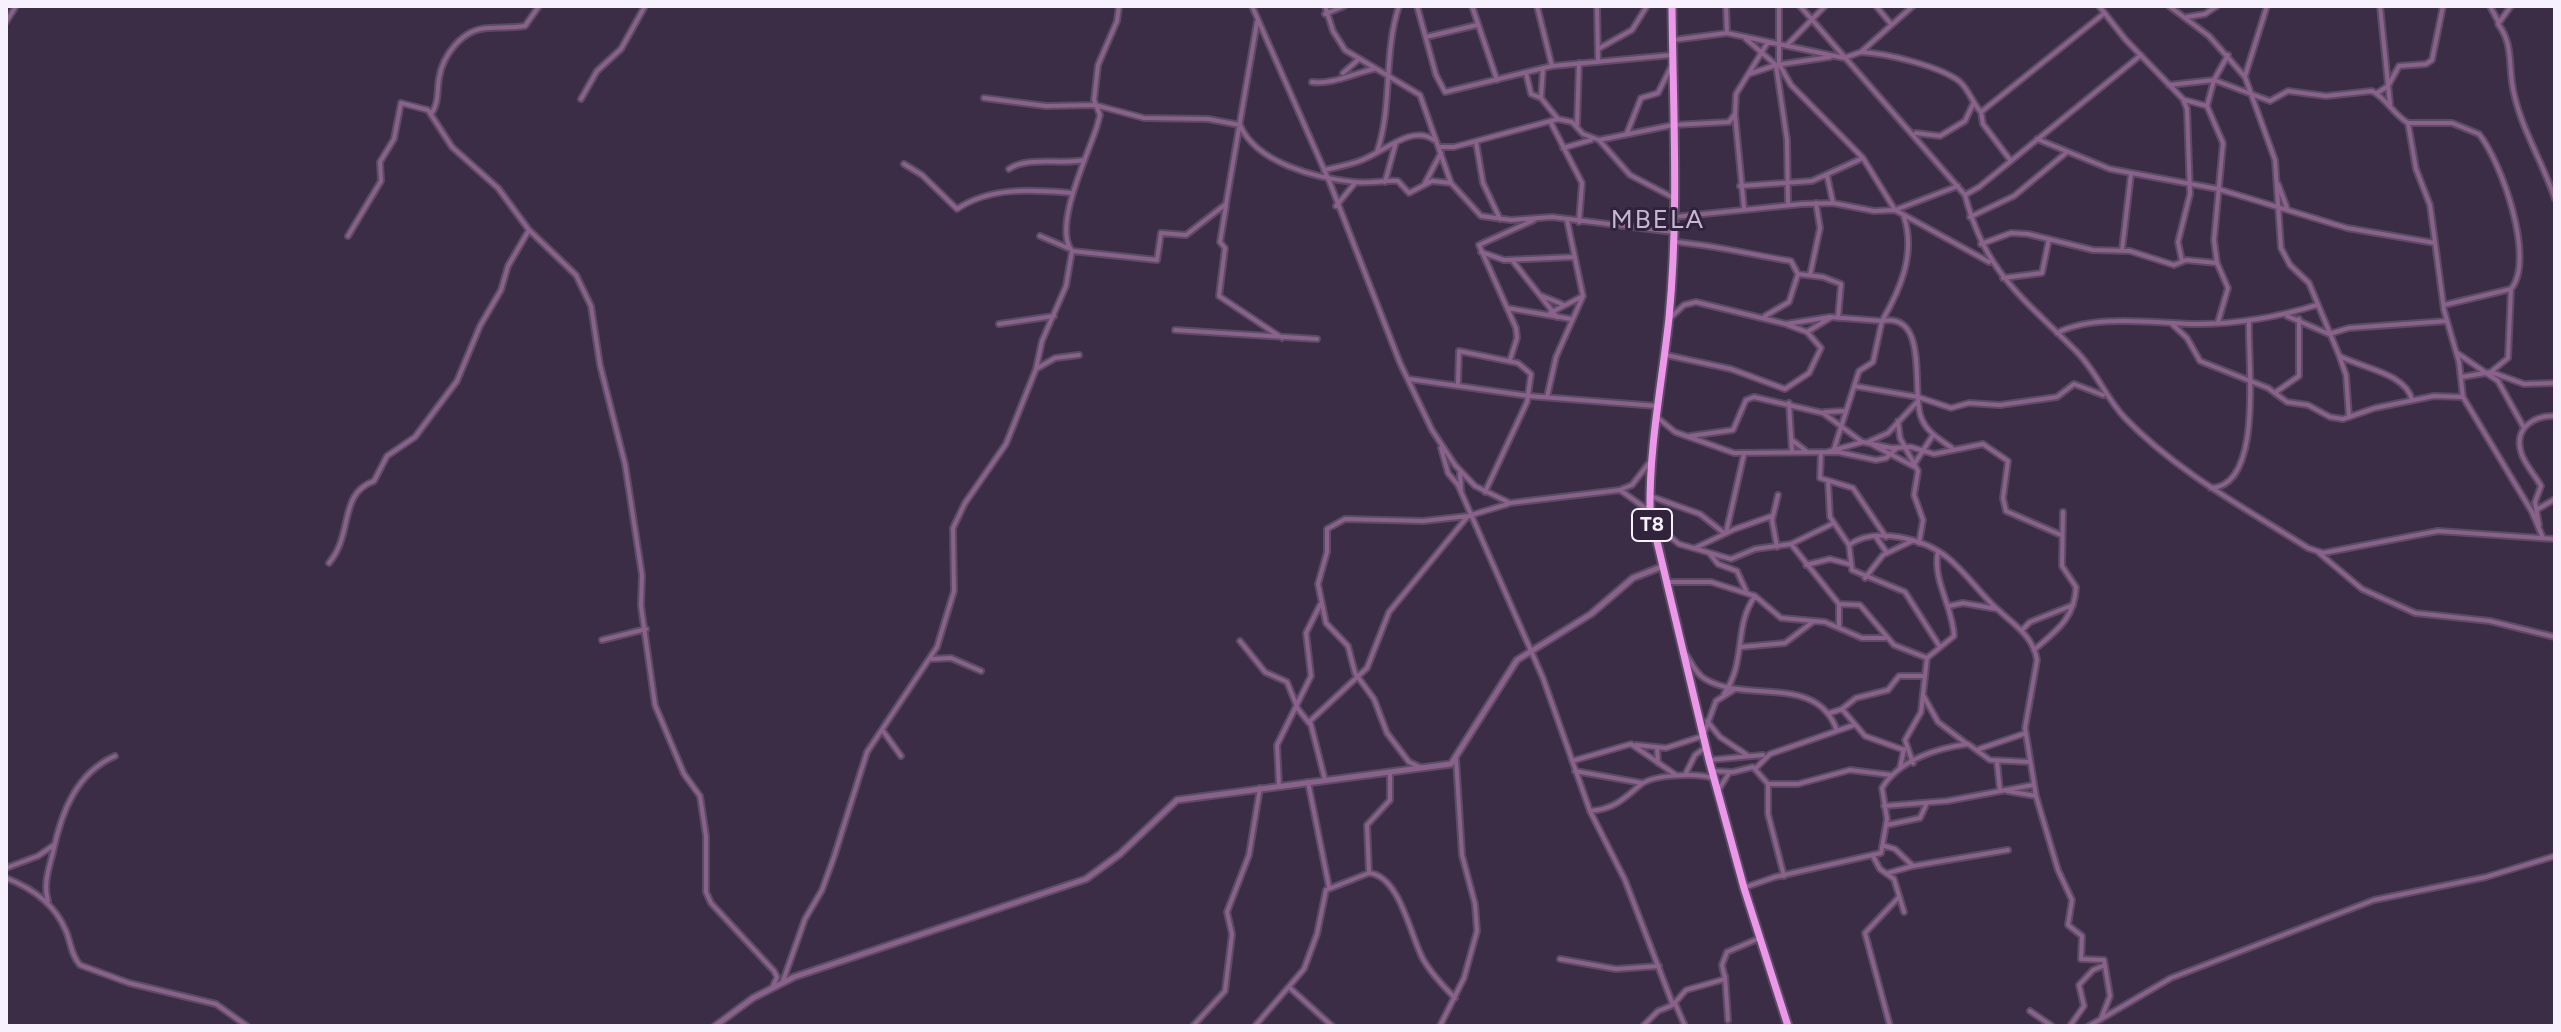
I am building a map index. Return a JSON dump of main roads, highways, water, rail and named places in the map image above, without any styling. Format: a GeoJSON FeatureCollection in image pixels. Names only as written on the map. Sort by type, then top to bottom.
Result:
{"type":"FeatureCollection","features":[{"type":"Feature","properties":{"kind":"highway","name":"T8"},"geometry":{"type":"LineString","coordinates":[[1672,6],[1674,242],[1651,460],[1650,512],[1717,791],[1788,1026]]}},
{"type":"Feature","properties":{"kind":"district","name":"MBELA"},"geometry":{"type":"Point","coordinates":[1658,220]}}]}
